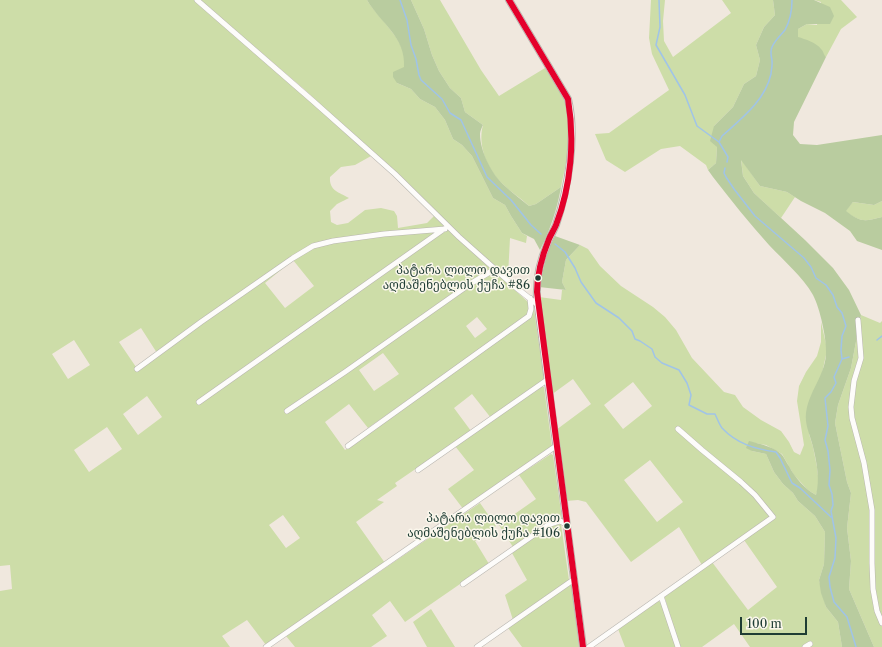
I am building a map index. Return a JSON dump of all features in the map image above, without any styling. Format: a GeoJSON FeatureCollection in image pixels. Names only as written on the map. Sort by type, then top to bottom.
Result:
{"type":"FeatureCollection","features":[{"type":"Feature","properties":{"kind":"street"},"geometry":{"type":"LineString","coordinates":[[197,0],[395,174],[447,227],[538,305]]}},
{"type":"Feature","properties":{"kind":"street"},"geometry":{"type":"LineString","coordinates":[[509,0],[568,99],[572,114],[568,179],[555,227],[539,266],[536,287],[582,647]]}},
{"type":"Feature","properties":{"kind":"street"},"geometry":{"type":"LineString","coordinates":[[137,369],[293,258],[314,246],[333,241],[447,227]]}},
{"type":"Feature","properties":{"kind":"street"},"geometry":{"type":"LineString","coordinates":[[199,402],[447,227]]}},
{"type":"Feature","properties":{"kind":"street"},"geometry":{"type":"LineString","coordinates":[[287,411],[470,284],[495,269]]}},
{"type":"Feature","properties":{"kind":"street"},"geometry":{"type":"LineString","coordinates":[[348,446],[529,316],[532,310],[530,298]]}},
{"type":"Feature","properties":{"kind":"street"},"geometry":{"type":"LineString","coordinates":[[858,320],[862,358],[857,368],[854,381],[851,407],[852,418],[865,470],[872,510],[872,563],[874,589],[877,611],[882,623]]}},
{"type":"Feature","properties":{"kind":"street"},"geometry":{"type":"LineString","coordinates":[[418,470],[547,380]]}},
{"type":"Feature","properties":{"kind":"street"},"geometry":{"type":"LineString","coordinates":[[589,647],[773,517],[741,482],[678,429]]}},
{"type":"Feature","properties":{"kind":"street"},"geometry":{"type":"LineString","coordinates":[[266,647],[556,446]]}},
{"type":"Feature","properties":{"kind":"street"},"geometry":{"type":"LineString","coordinates":[[463,584],[548,525],[560,521],[566,524]]}},
{"type":"Feature","properties":{"kind":"street"},"geometry":{"type":"LineString","coordinates":[[477,647],[573,580]]}},
{"type":"Feature","properties":{"kind":"street"},"geometry":{"type":"LineString","coordinates":[[661,596],[678,647]]}},
{"type":"Feature","properties":{"kind":"street"},"geometry":{"type":"LineString","coordinates":[[805,647],[810,644]]}},
{"type":"Feature","properties":{"kind":"green space"},"geometry":{"type":"Polygon","coordinates":[[[0,0],[195,0],[311,101],[371,156],[355,165],[341,167],[330,177],[330,182],[333,188],[349,198],[337,204],[330,211],[331,222],[337,225],[348,223],[365,210],[381,208],[394,211],[397,216],[398,228],[427,223],[434,216],[529,303],[528,315],[368,428],[349,404],[325,422],[345,450],[530,318],[534,309],[544,380],[491,418],[472,394],[454,408],[471,431],[395,483],[397,486],[377,500],[384,502],[356,522],[385,563],[266,645],[247,620],[222,636],[230,647],[0,647],[0,591],[12,589],[10,565],[0,566],[0,0]],[[293,260],[265,283],[285,308],[314,286],[293,260]],[[477,317],[466,326],[475,338],[487,329],[477,317]],[[141,328],[119,342],[136,367],[157,353],[141,328]],[[74,340],[52,354],[68,379],[90,365],[74,340]],[[383,353],[359,370],[374,391],[399,374],[383,353]],[[147,396],[123,414],[138,435],[162,417],[147,396]],[[107,427],[74,450],[89,472],[122,449],[107,427]],[[283,515],[269,525],[286,548],[300,538],[283,515]]]}},
{"type":"Feature","properties":{"kind":"green space"},"geometry":{"type":"Polygon","coordinates":[[[200,0],[367,0],[393,33],[403,51],[405,60],[404,69],[397,83],[411,89],[420,99],[435,107],[445,120],[453,139],[462,145],[472,156],[493,198],[505,205],[522,233],[527,236],[526,243],[510,238],[508,276],[485,259],[305,90],[200,0]]]}},
{"type":"Feature","properties":{"kind":"green space"},"geometry":{"type":"Polygon","coordinates":[[[367,0],[411,0],[424,29],[432,55],[439,71],[450,88],[461,98],[465,112],[483,125],[480,134],[484,155],[491,169],[505,186],[529,206],[536,204],[561,187],[553,220],[540,250],[534,239],[522,233],[505,205],[493,198],[472,156],[462,145],[453,139],[445,120],[435,107],[420,99],[411,89],[397,83],[393,77],[393,72],[404,67],[404,56],[401,47],[392,31],[367,0]]]}},
{"type":"Feature","properties":{"kind":"green space"},"geometry":{"type":"Polygon","coordinates":[[[411,0],[440,0],[481,70],[499,96],[545,68],[564,99],[569,120],[569,143],[561,187],[536,204],[529,206],[508,189],[494,174],[485,158],[483,150],[483,125],[465,112],[461,98],[450,88],[439,71],[432,55],[424,29],[411,0]]]}},
{"type":"Feature","properties":{"kind":"green space"},"geometry":{"type":"Polygon","coordinates":[[[651,0],[665,0],[663,21],[664,41],[673,57],[731,13],[722,0],[773,0],[775,15],[764,27],[756,45],[760,60],[756,76],[744,84],[733,107],[714,126],[717,147],[716,163],[708,170],[706,165],[680,146],[661,149],[625,172],[606,160],[595,134],[609,133],[669,90],[652,54],[649,38],[651,0]]]}},
{"type":"Feature","properties":{"kind":"green space"},"geometry":{"type":"Polygon","coordinates":[[[773,0],[814,0],[830,7],[834,16],[830,24],[807,24],[798,29],[798,37],[817,45],[826,57],[794,122],[793,135],[800,144],[817,145],[882,135],[882,201],[874,205],[853,202],[846,211],[862,220],[871,220],[882,217],[882,250],[857,241],[850,231],[825,213],[787,192],[760,186],[741,160],[743,176],[754,193],[833,268],[849,290],[861,315],[851,368],[838,405],[835,423],[847,482],[851,493],[847,528],[851,561],[849,589],[874,647],[842,647],[838,622],[826,607],[821,593],[819,580],[824,564],[825,532],[815,516],[798,501],[793,493],[783,484],[774,472],[766,454],[746,448],[749,441],[773,449],[780,453],[794,475],[808,490],[816,495],[818,483],[817,465],[807,428],[806,412],[811,395],[825,363],[826,348],[818,308],[809,288],[754,228],[708,170],[716,163],[717,147],[710,141],[714,126],[733,107],[744,84],[756,76],[760,60],[756,45],[764,27],[775,15],[773,0]]]}},
{"type":"Feature","properties":{"kind":"green space"},"geometry":{"type":"Polygon","coordinates":[[[814,0],[841,0],[857,17],[841,29],[826,57],[798,38],[798,29],[807,24],[817,25],[821,2],[814,0]]]}},
{"type":"Feature","properties":{"kind":"green space"},"geometry":{"type":"Polygon","coordinates":[[[741,159],[760,186],[787,192],[795,197],[781,218],[754,193],[743,176],[741,159]]]}},
{"type":"Feature","properties":{"kind":"green space"},"geometry":{"type":"Polygon","coordinates":[[[882,201],[882,217],[871,220],[859,219],[845,211],[853,202],[874,205],[882,201]]]}},
{"type":"Feature","properties":{"kind":"green space"},"geometry":{"type":"Polygon","coordinates":[[[555,236],[580,245],[566,260],[562,282],[566,290],[539,287],[547,253],[555,236]]]}},
{"type":"Feature","properties":{"kind":"green space"},"geometry":{"type":"Polygon","coordinates":[[[580,245],[588,249],[600,266],[621,286],[653,307],[665,317],[676,330],[692,358],[724,392],[735,395],[743,407],[761,420],[781,431],[794,452],[800,455],[804,445],[797,401],[799,386],[806,372],[817,356],[821,342],[821,322],[826,344],[826,355],[809,434],[817,467],[819,485],[816,495],[808,490],[794,475],[782,454],[766,445],[749,442],[752,451],[766,454],[774,472],[783,484],[793,493],[798,501],[815,516],[825,532],[824,564],[819,580],[826,607],[838,622],[842,647],[807,647],[813,643],[811,641],[802,647],[750,647],[734,624],[702,647],[680,647],[663,592],[702,565],[679,527],[631,562],[586,502],[578,500],[566,501],[556,430],[591,404],[573,379],[551,395],[539,297],[561,300],[562,290],[566,290],[562,282],[566,260],[580,245]],[[633,382],[604,405],[623,429],[652,406],[633,382]],[[650,460],[624,480],[657,522],[683,502],[650,460]],[[744,540],[712,562],[748,610],[777,587],[744,540]]]}},
{"type":"Feature","properties":{"kind":"green space"},"geometry":{"type":"Polygon","coordinates":[[[861,315],[880,323],[882,321],[882,647],[874,647],[849,589],[851,561],[847,528],[851,493],[847,482],[835,423],[838,405],[851,368],[861,315]]]}},
{"type":"Feature","properties":{"kind":"green space"},"geometry":{"type":"Polygon","coordinates":[[[541,387],[544,387],[552,447],[464,510],[448,489],[474,470],[455,446],[541,387]]]}},
{"type":"Feature","properties":{"kind":"green space"},"geometry":{"type":"Polygon","coordinates":[[[551,454],[553,455],[562,519],[546,522],[513,547],[499,525],[536,499],[519,475],[551,454]]]}},
{"type":"Feature","properties":{"kind":"green space"},"geometry":{"type":"Polygon","coordinates":[[[480,503],[496,526],[475,541],[489,564],[405,622],[390,601],[372,615],[387,636],[371,647],[295,647],[286,636],[480,503]]]}},
{"type":"Feature","properties":{"kind":"green space"},"geometry":{"type":"Polygon","coordinates":[[[561,524],[569,580],[513,620],[505,595],[527,580],[512,553],[547,527],[561,524]]]}},
{"type":"Feature","properties":{"kind":"green space"},"geometry":{"type":"Polygon","coordinates":[[[571,583],[579,647],[522,647],[508,628],[571,583]]]}},
{"type":"Feature","properties":{"kind":"green space"},"geometry":{"type":"Polygon","coordinates":[[[658,601],[661,602],[676,647],[625,647],[618,629],[658,601]]]}},
{"type":"Feature","properties":{"kind":"green space"},"geometry":{"type":"Polygon","coordinates":[[[431,609],[455,647],[427,647],[413,622],[431,609]]]}},
{"type":"Feature","properties":{"kind":"waterway"},"geometry":{"type":"LineString","coordinates":[[400,0],[407,20],[411,45],[421,80],[442,99],[450,113],[461,120],[487,177],[511,200],[531,225],[541,234]]}},
{"type":"Feature","properties":{"kind":"waterway"},"geometry":{"type":"LineString","coordinates":[[659,0],[660,27],[656,45],[685,95],[697,126],[719,142]]}},
{"type":"Feature","properties":{"kind":"waterway"},"geometry":{"type":"LineString","coordinates":[[727,162],[728,157],[719,142],[722,136],[758,101],[768,84],[772,63],[771,49],[787,27],[792,8],[792,0]]}},
{"type":"Feature","properties":{"kind":"waterway"},"geometry":{"type":"LineString","coordinates":[[725,168],[724,173],[726,177],[755,216],[804,258],[811,267],[816,278],[826,285],[833,295],[837,307],[842,313],[846,326],[842,336],[842,359],[834,377],[836,383],[831,392],[825,398],[828,426],[825,440],[828,451],[830,470],[829,485],[833,505],[831,511],[836,538],[835,558],[829,577],[834,602],[847,617],[856,647]]}},
{"type":"Feature","properties":{"kind":"waterway"},"geometry":{"type":"LineString","coordinates":[[555,244],[565,252],[575,268],[581,282],[596,303],[619,318],[632,331],[635,339],[652,349],[655,357],[662,363],[679,370],[687,383],[691,395],[689,405],[707,414],[715,414],[722,428],[740,442],[776,452],[792,483],[800,488],[831,517]]}},
{"type":"Feature","properties":{"kind":"waterway"},"geometry":{"type":"LineString","coordinates":[[877,340],[882,336]]}},
{"type":"Feature","properties":{"kind":"waterway"},"geometry":{"type":"LineString","coordinates":[[842,359],[849,357]]}},
{"type":"Feature","properties":{"kind":"transit line"},"geometry":{"type":"LineString","coordinates":[[509,0],[568,99],[570,115],[571,147],[568,179],[561,210],[542,258],[537,292],[583,647]]}},
{"type":"Feature","properties":{"kind":"place","name":"პატარა ლილო დავით აღმაშენებლის ქუჩა #86"},"geometry":{"type":"Point","coordinates":[538,278]}},
{"type":"Feature","properties":{"kind":"place","name":"პატარა ლილო დავით აღმაშენებლის ქუჩა #106"},"geometry":{"type":"Point","coordinates":[567,526]}}]}
